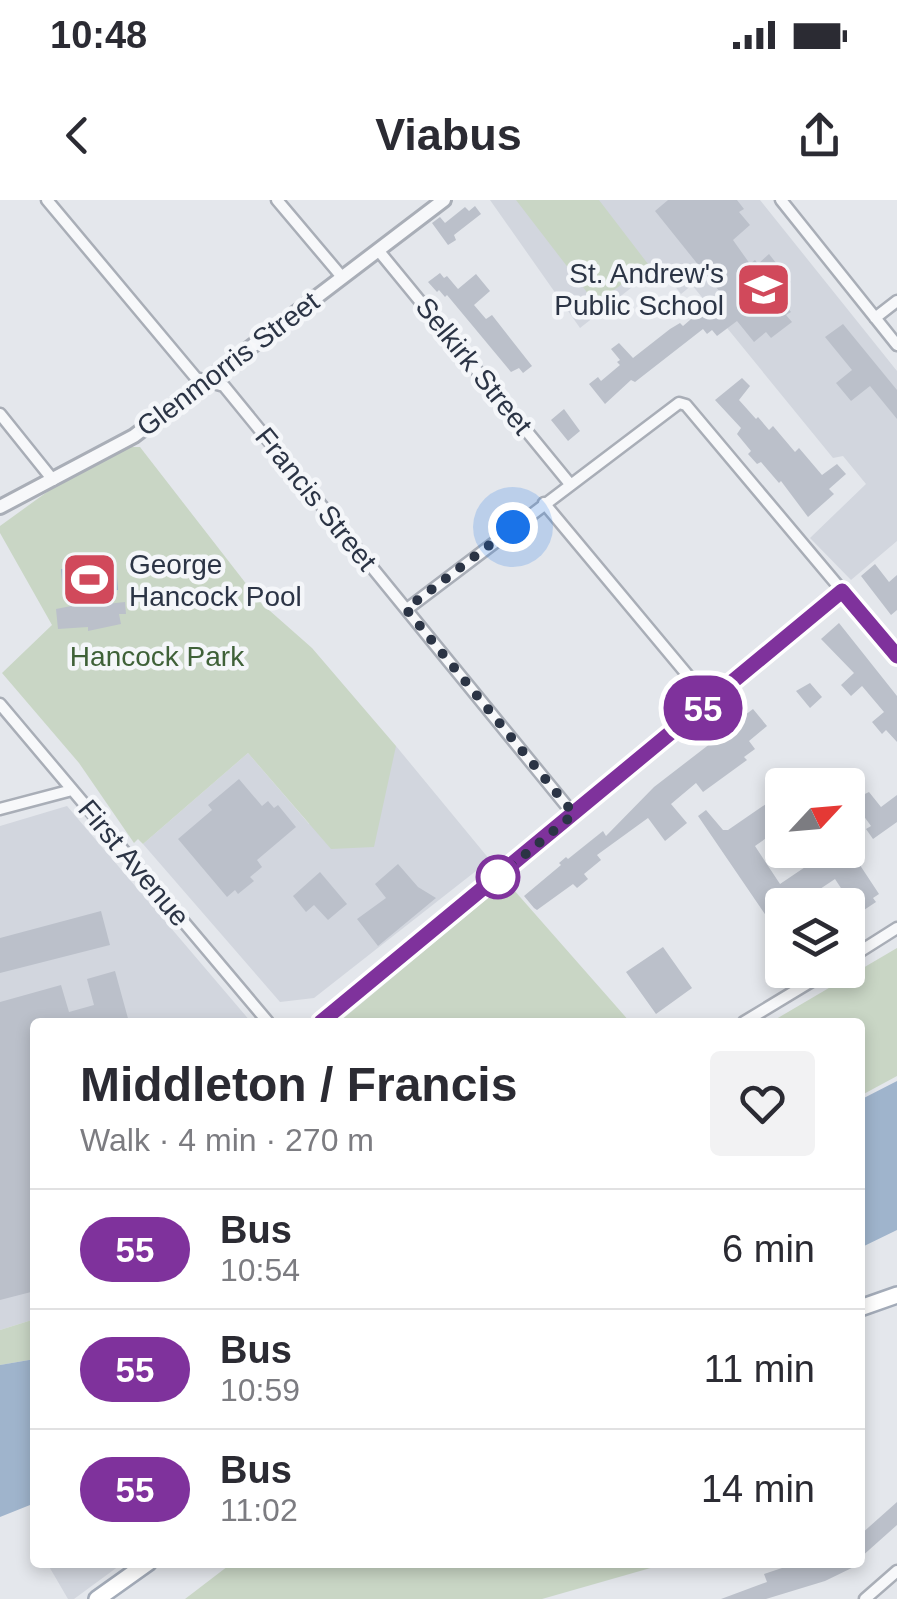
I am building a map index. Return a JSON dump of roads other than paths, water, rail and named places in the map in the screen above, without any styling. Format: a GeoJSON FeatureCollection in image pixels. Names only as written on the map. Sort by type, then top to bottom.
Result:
{"type":"FeatureCollection","features":[{"type":"Feature","properties":{"kind":"main road"},"geometry":{"type":"LineString","coordinates":[[865,1306],[897,1295]]}},
{"type":"Feature","properties":{"kind":"main road"},"geometry":{"type":"LineString","coordinates":[[96,1599],[140,1568]]}},
{"type":"Feature","properties":{"kind":"street","name":"Francis Street"},"geometry":{"type":"LineString","coordinates":[[47,200],[196,378],[224,386],[574,814]]}},
{"type":"Feature","properties":{"kind":"street"},"geometry":{"type":"LineString","coordinates":[[277,200],[342,277]]}},
{"type":"Feature","properties":{"kind":"street","name":"Glenmorris Street"},"geometry":{"type":"LineString","coordinates":[[0,507],[134,436],[444,200]]}},
{"type":"Feature","properties":{"kind":"street"},"geometry":{"type":"LineString","coordinates":[[781,200],[897,345]]}},
{"type":"Feature","properties":{"kind":"street","name":"Selkirk Street"},"geometry":{"type":"LineString","coordinates":[[378,250],[570,484]]}},
{"type":"Feature","properties":{"kind":"street"},"geometry":{"type":"LineString","coordinates":[[875,318],[897,301]]}},
{"type":"Feature","properties":{"kind":"street"},"geometry":{"type":"LineString","coordinates":[[406,609],[671,406],[686,405],[897,656]]}},
{"type":"Feature","properties":{"kind":"street"},"geometry":{"type":"LineString","coordinates":[[0,414],[53,480]]}},
{"type":"Feature","properties":{"kind":"street"},"geometry":{"type":"LineString","coordinates":[[544,503],[710,702]]}},
{"type":"Feature","properties":{"kind":"street"},"geometry":{"type":"LineString","coordinates":[[326,1018],[842,591]]}},
{"type":"Feature","properties":{"kind":"street","name":"First Avenue"},"geometry":{"type":"LineString","coordinates":[[0,704],[265,1018]]}},
{"type":"Feature","properties":{"kind":"street"},"geometry":{"type":"LineString","coordinates":[[0,809],[72,790]]}},
{"type":"Feature","properties":{"kind":"street"},"geometry":{"type":"LineString","coordinates":[[865,948],[897,928]]}},
{"type":"Feature","properties":{"kind":"street"},"geometry":{"type":"LineString","coordinates":[[751,1018],[800,988]]}},
{"type":"Feature","properties":{"kind":"street"},"geometry":{"type":"LineString","coordinates":[[865,1599],[897,1571]]}},
{"type":"Feature","properties":{"kind":"water","name":"George Hancock Pool"},"geometry":{"type":"Polygon","coordinates":[[[116,564],[118,590],[63,595],[61,569],[116,564]]]}},
{"type":"Feature","properties":{"kind":"water"},"geometry":{"type":"Polygon","coordinates":[[[897,1081],[897,1230],[865,1246],[865,1097],[897,1081]]]}},
{"type":"Feature","properties":{"kind":"water"},"geometry":{"type":"Polygon","coordinates":[[[30,1360],[30,1505],[0,1517],[0,1365],[30,1360]]]}},
{"type":"Feature","properties":{"kind":"place","name":"St. Andrew's Public School"},"geometry":{"type":"Point","coordinates":[763,289]}},
{"type":"Feature","properties":{"kind":"place","name":"George Hancock Pool"},"geometry":{"type":"Point","coordinates":[90,580]}},
{"type":"Feature","properties":{"kind":"park label","name":"Hancock Park"},"geometry":{"type":"Point","coordinates":[157,656]}}]}
